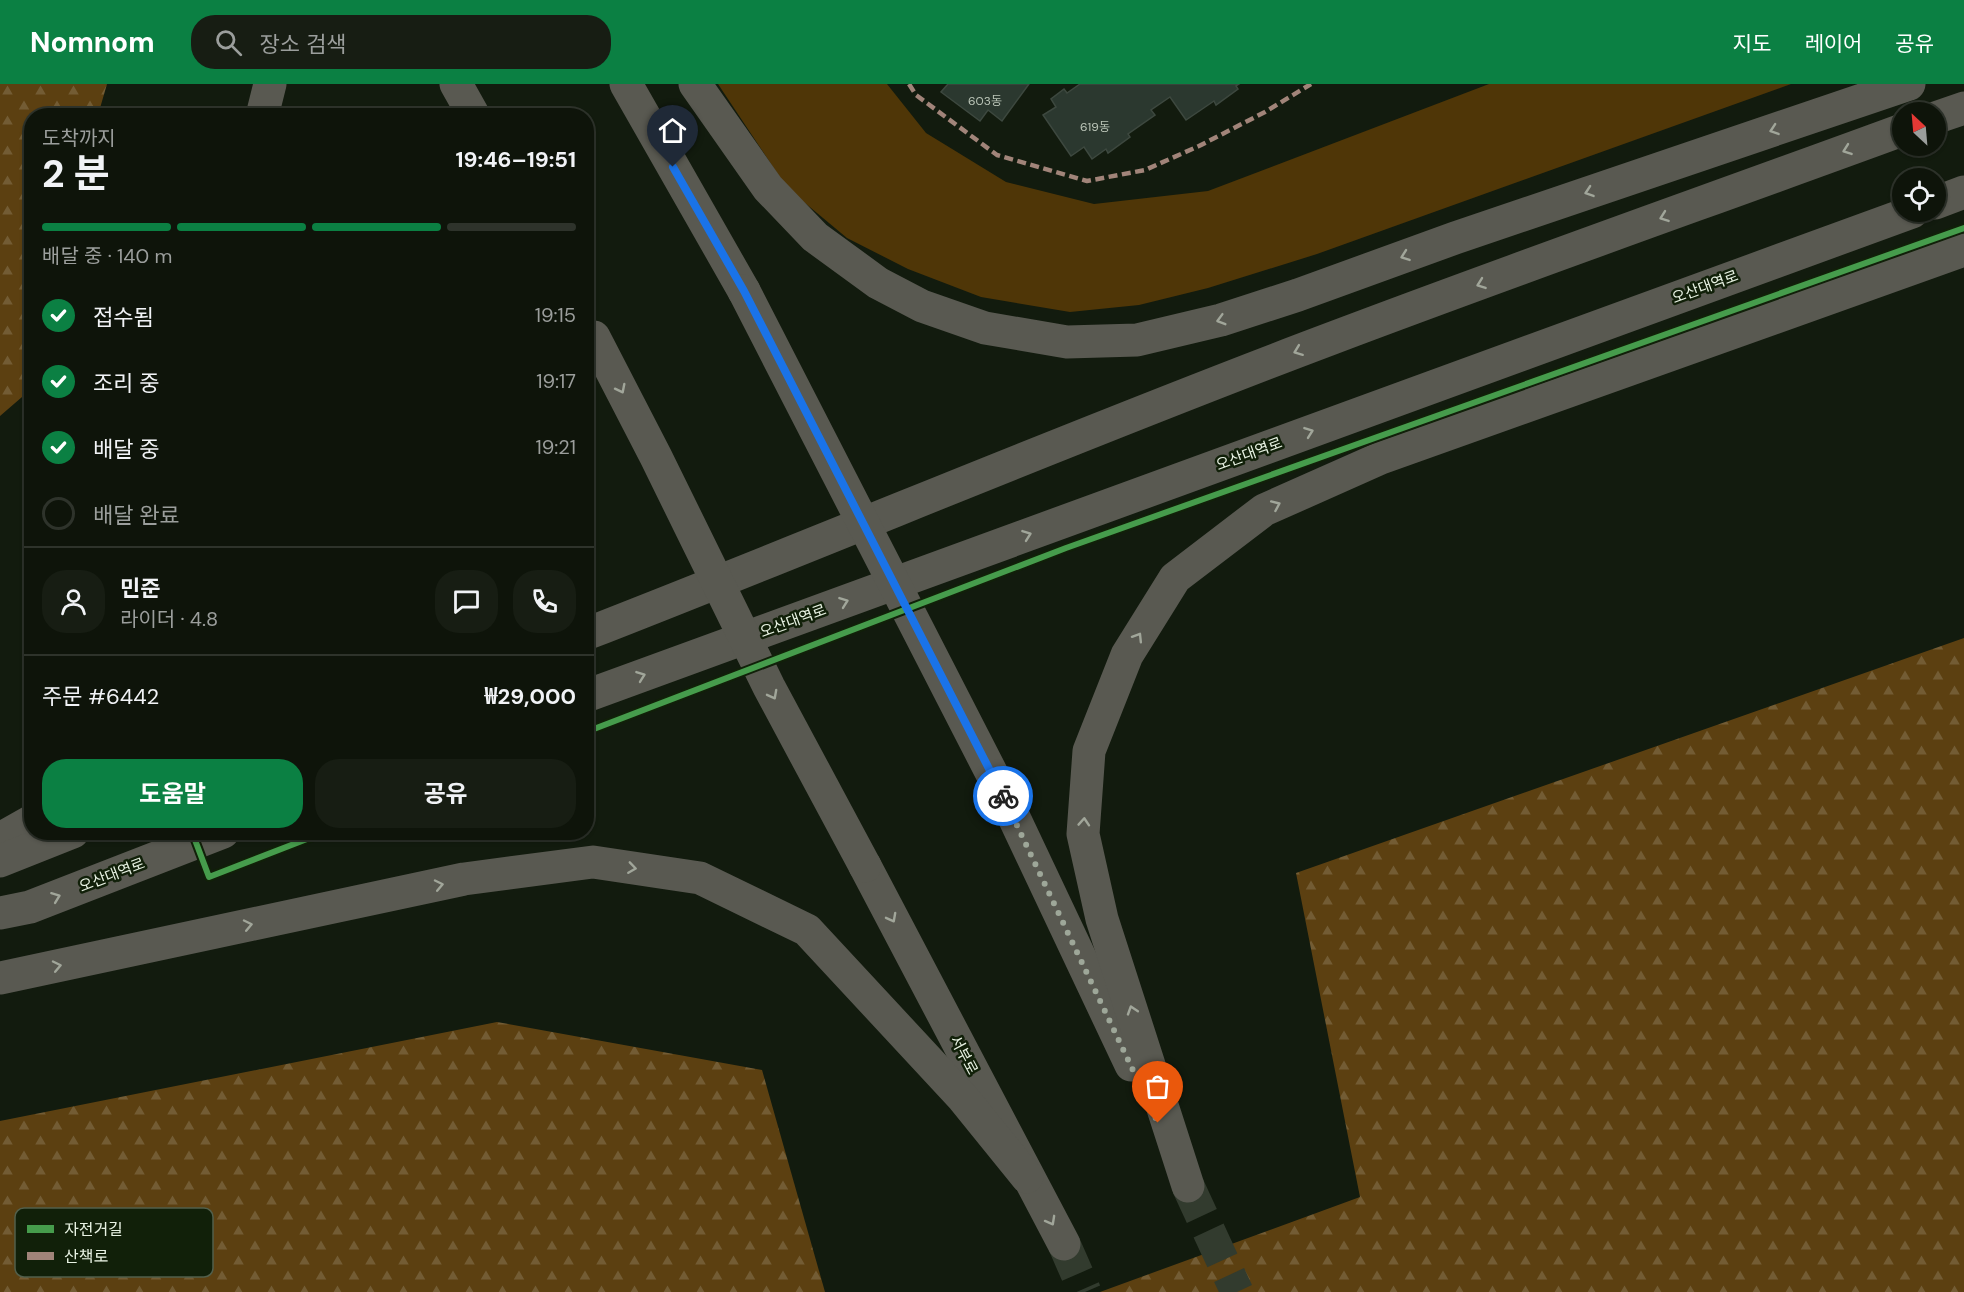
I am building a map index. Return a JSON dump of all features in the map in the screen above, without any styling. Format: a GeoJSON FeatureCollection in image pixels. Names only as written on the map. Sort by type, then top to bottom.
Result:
{"type":"FeatureCollection","features":[{"type":"Feature","properties":{"kind":"main road"},"geometry":{"type":"LineString","coordinates":[[264,108],[270,84]]}},
{"type":"Feature","properties":{"kind":"main road"},"geometry":{"type":"LineString","coordinates":[[456,84],[470,108]]}},
{"type":"Feature","properties":{"kind":"main road"},"geometry":{"type":"LineString","coordinates":[[626,84],[744,291],[1010,809],[1188,1186],[1102,919],[1083,834],[1089,752],[1127,655],[1175,578],[1264,510],[1381,458],[1964,250]]}},
{"type":"Feature","properties":{"kind":"main road"},"geometry":{"type":"LineString","coordinates":[[695,84],[768,188],[815,237],[878,283],[922,306],[985,328],[1067,342],[1137,340],[1221,320],[1909,84]]}},
{"type":"Feature","properties":{"kind":"main road"},"geometry":{"type":"LineString","coordinates":[[1946,114],[1964,108]]}},
{"type":"Feature","properties":{"kind":"main road"},"geometry":{"type":"LineString","coordinates":[[594,631],[797,552],[1001,467],[1330,339],[1892,134]]}},
{"type":"Feature","properties":{"kind":"main road"},"geometry":{"type":"LineString","coordinates":[[1946,199],[1964,192]]}},
{"type":"Feature","properties":{"kind":"main road","name":"오산대역로"},"geometry":{"type":"LineString","coordinates":[[594,693],[1892,219]]}},
{"type":"Feature","properties":{"kind":"main road","name":"서부로"},"geometry":{"type":"LineString","coordinates":[[594,338],[656,457],[769,687],[1064,1244]]}},
{"type":"Feature","properties":{"kind":"main road"},"geometry":{"type":"LineString","coordinates":[[0,839],[24,826]]}},
{"type":"Feature","properties":{"kind":"main road"},"geometry":{"type":"LineString","coordinates":[[0,861],[54,840]]}},
{"type":"Feature","properties":{"kind":"main road","name":"오산대역로"},"geometry":{"type":"LineString","coordinates":[[0,913],[30,907],[203,840]]}},
{"type":"Feature","properties":{"kind":"main road"},"geometry":{"type":"LineString","coordinates":[[0,978],[464,879],[593,862],[700,878],[807,930],[963,1098],[1027,1177]]}},
{"type":"Feature","properties":{"kind":"shaded area"},"geometry":{"type":"Polygon","coordinates":[[[718,84],[887,84],[926,133],[1006,182],[1094,204],[1208,191],[1489,84],[1791,84],[1317,254],[1208,288],[1139,305],[1070,312],[981,297],[908,269],[847,238],[787,188],[718,84]]]}},
{"type":"Feature","properties":{"kind":"green space"},"geometry":{"type":"Polygon","coordinates":[[[0,84],[107,84],[100,108],[24,108],[24,389],[22,397],[0,416],[0,84]]]}},
{"type":"Feature","properties":{"kind":"green space"},"geometry":{"type":"Polygon","coordinates":[[[1964,638],[1964,1292],[1100,1292],[1360,1197],[1296,873],[1964,638]]]}},
{"type":"Feature","properties":{"kind":"green space"},"geometry":{"type":"Polygon","coordinates":[[[497,1022],[762,1070],[825,1292],[0,1292],[0,1121],[497,1022]]]}},
{"type":"Feature","properties":{"kind":"building"},"geometry":{"type":"Polygon","coordinates":[[[948,84],[1029,84],[1002,121],[988,110],[980,121],[941,92],[948,84]]]}},
{"type":"Feature","properties":{"kind":"building"},"geometry":{"type":"Polygon","coordinates":[[[1080,84],[1239,84],[1236,86],[1238,89],[1216,105],[1214,101],[1186,120],[1170,97],[1151,110],[1155,115],[1128,134],[1130,137],[1108,153],[1106,149],[1092,159],[1084,147],[1071,156],[1043,115],[1056,107],[1051,99],[1064,89],[1067,93],[1080,84]]]}},
{"type":"Feature","properties":{"kind":"tunnel"},"geometry":{"type":"LineString","coordinates":[[1188,1186],[1237,1292]]}},
{"type":"Feature","properties":{"kind":"tunnel"},"geometry":{"type":"LineString","coordinates":[[1064,1244],[1085,1292]]}},
{"type":"Feature","properties":{"kind":"marked path"},"geometry":{"type":"LineString","coordinates":[[909,84],[916,95],[997,155],[1087,181],[1145,170],[1199,146],[1265,112],[1311,84]]}},
{"type":"Feature","properties":{"kind":"cycle path"},"geometry":{"type":"LineString","coordinates":[[594,729],[1066,548],[1964,228]]}},
{"type":"Feature","properties":{"kind":"cycle path"},"geometry":{"type":"LineString","coordinates":[[195,840],[209,877],[304,840]]}},
{"type":"Feature","properties":{"kind":"way so far"},"geometry":{"type":"LineString","coordinates":[[1003,796],[1158,1123]]}},
{"type":"Feature","properties":{"kind":"route"},"geometry":{"type":"LineString","coordinates":[[673,167],[744,291],[1003,796]]}}]}
